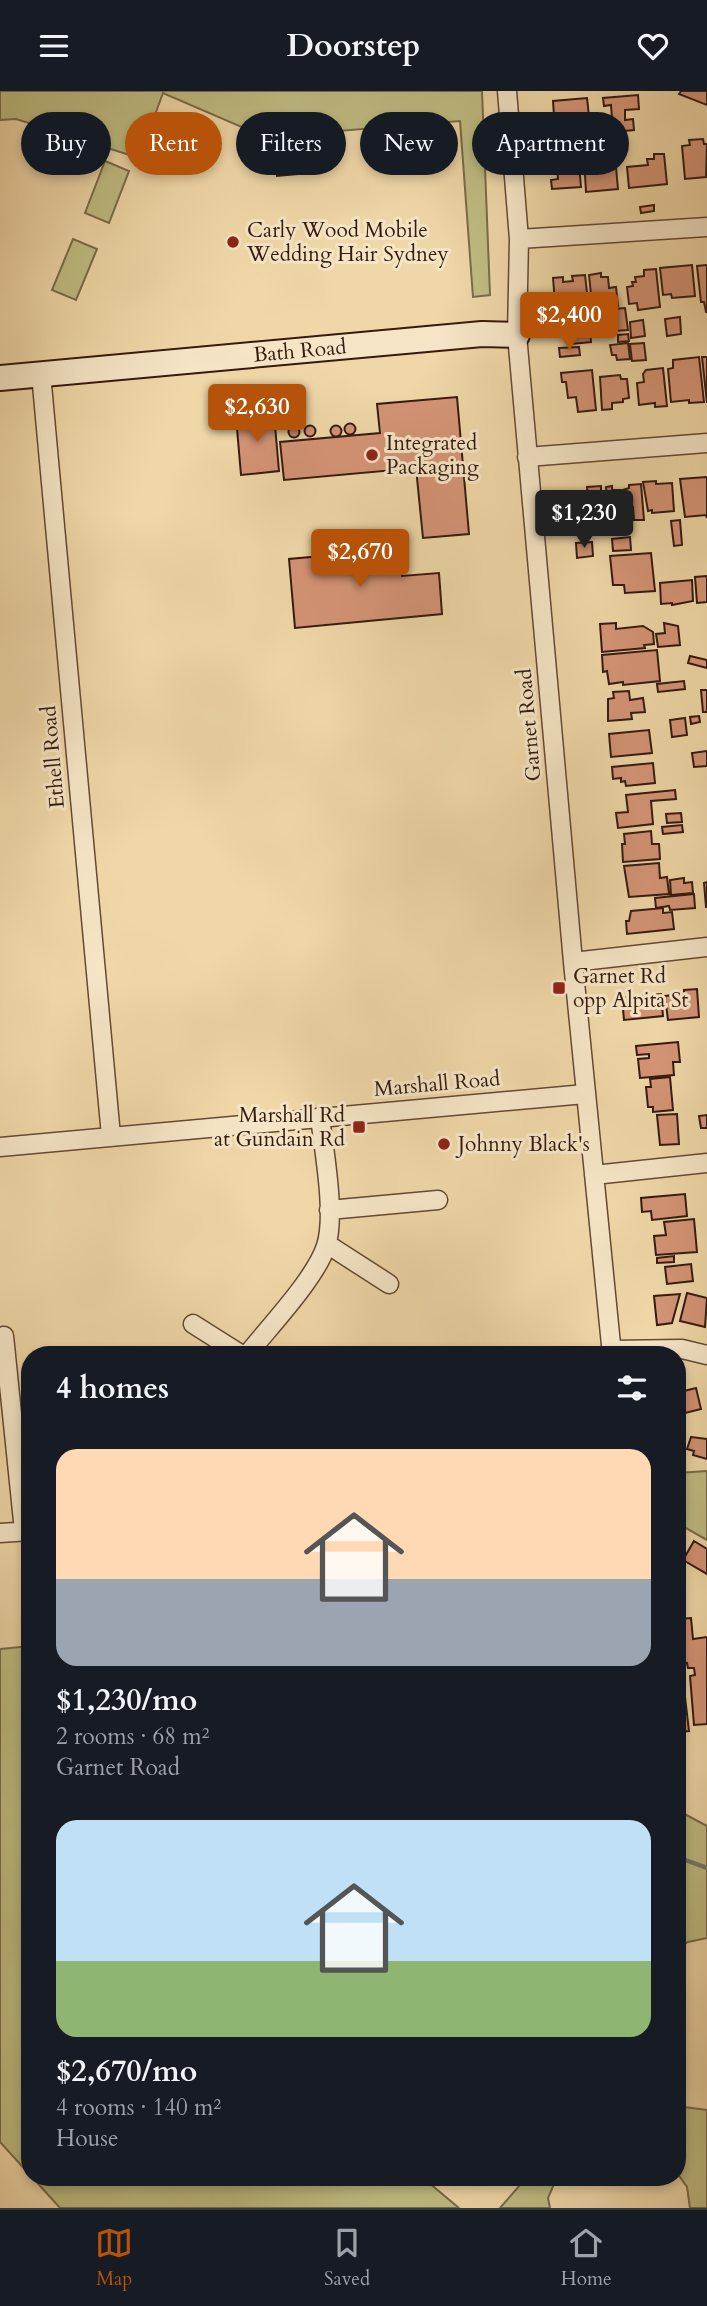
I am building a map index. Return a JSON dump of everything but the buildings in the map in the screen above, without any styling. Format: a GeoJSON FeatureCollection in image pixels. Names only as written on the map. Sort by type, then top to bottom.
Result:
{"type":"FeatureCollection","features":[{"type":"Feature","properties":{"kind":"street","name":"Garnet Road"},"geometry":{"type":"LineString","coordinates":[[507,91],[519,240],[517,335],[527,457],[585,1094],[611,1346]]}},
{"type":"Feature","properties":{"kind":"street"},"geometry":{"type":"LineString","coordinates":[[519,240],[707,226]]}},
{"type":"Feature","properties":{"kind":"street","name":"Bath Road"},"geometry":{"type":"LineString","coordinates":[[0,379],[482,334],[517,335]]}},
{"type":"Feature","properties":{"kind":"street","name":"Ethell Road"},"geometry":{"type":"LineString","coordinates":[[41,374],[111,1136]]}},
{"type":"Feature","properties":{"kind":"street"},"geometry":{"type":"LineString","coordinates":[[527,457],[707,443]]}},
{"type":"Feature","properties":{"kind":"street"},"geometry":{"type":"LineString","coordinates":[[573,962],[707,947]]}},
{"type":"Feature","properties":{"kind":"street","name":"Marshall Road"},"geometry":{"type":"LineString","coordinates":[[0,1147],[585,1094]]}},
{"type":"Feature","properties":{"kind":"street"},"geometry":{"type":"LineString","coordinates":[[251,1346],[311,1274],[327,1244],[329,1210],[320,1117]]}},
{"type":"Feature","properties":{"kind":"street"},"geometry":{"type":"LineString","coordinates":[[594,1175],[707,1163]]}},
{"type":"Feature","properties":{"kind":"street"},"geometry":{"type":"LineString","coordinates":[[329,1210],[438,1200]]}},
{"type":"Feature","properties":{"kind":"street"},"geometry":{"type":"LineString","coordinates":[[327,1244],[389,1284]]}},
{"type":"Feature","properties":{"kind":"street"},"geometry":{"type":"LineString","coordinates":[[192,1324],[229,1346]]}},
{"type":"Feature","properties":{"kind":"street"},"geometry":{"type":"LineString","coordinates":[[4,1336],[21,1480]]}},
{"type":"Feature","properties":{"kind":"street"},"geometry":{"type":"LineString","coordinates":[[686,1350],[707,1355]]}},
{"type":"Feature","properties":{"kind":"street"},"geometry":{"type":"LineString","coordinates":[[0,1533],[21,1531]]}},
{"type":"Feature","properties":{"kind":"shaded area"},"geometry":{"type":"Polygon","coordinates":[[[0,91],[482,91],[483,112],[472,112],[472,175],[485,175],[490,295],[473,297],[458,112],[360,112],[360,129],[346,130],[346,112],[236,112],[236,124],[222,118],[222,112],[207,112],[163,93],[156,112],[125,112],[125,154],[111,149],[111,112],[21,112],[21,121],[0,120],[0,91]]]}},
{"type":"Feature","properties":{"kind":"shaded area"},"geometry":{"type":"Polygon","coordinates":[[[111,164],[125,169],[125,175],[127,175],[109,223],[85,213],[100,175],[111,175],[111,164]]]}},
{"type":"Feature","properties":{"kind":"shaded area"},"geometry":{"type":"Polygon","coordinates":[[[73,239],[97,249],[76,300],[52,290],[73,239]]]}},
{"type":"Feature","properties":{"kind":"shaded area"},"geometry":{"type":"Polygon","coordinates":[[[707,1471],[707,1540],[686,1528],[686,1472],[707,1471]]]}},
{"type":"Feature","properties":{"kind":"shaded area"},"geometry":{"type":"Polygon","coordinates":[[[21,1647],[21,2165],[0,2142],[0,1649],[21,1647]]]}},
{"type":"Feature","properties":{"kind":"shaded area"},"geometry":{"type":"Polygon","coordinates":[[[686,1815],[707,1826],[707,1938],[686,1943],[686,1815]]]}},
{"type":"Feature","properties":{"kind":"shaded area"},"geometry":{"type":"Polygon","coordinates":[[[686,2107],[707,2110],[707,2208],[690,2208],[687,2187],[686,2107]]]}},
{"type":"Feature","properties":{"kind":"shaded area"},"geometry":{"type":"Polygon","coordinates":[[[40,2186],[433,2186],[459,2208],[60,2208],[40,2186]]]}},
{"type":"Feature","properties":{"kind":"shaded area"},"geometry":{"type":"Polygon","coordinates":[[[519,2186],[553,2186],[548,2198],[550,2208],[500,2208],[519,2186]]]}},
{"type":"Feature","properties":{"kind":"waterway"},"geometry":{"type":"LineString","coordinates":[[686,1860],[707,1868]]}},
{"type":"Feature","properties":{"kind":"place","name":"Carly Wood Mobile Wedding Hair Sydney"},"geometry":{"type":"Point","coordinates":[233,242]}},
{"type":"Feature","properties":{"kind":"place","name":"Integrated Packaging"},"geometry":{"type":"Point","coordinates":[372,455]}},
{"type":"Feature","properties":{"kind":"place","name":"Garnet Rd opp Alpita St"},"geometry":{"type":"Point","coordinates":[559,988]}},
{"type":"Feature","properties":{"kind":"place","name":"Marshall Rd at Gundain Rd"},"geometry":{"type":"Point","coordinates":[359,1127]}},
{"type":"Feature","properties":{"kind":"place","name":"Johnny Black's"},"geometry":{"type":"Point","coordinates":[444,1144]}}]}
